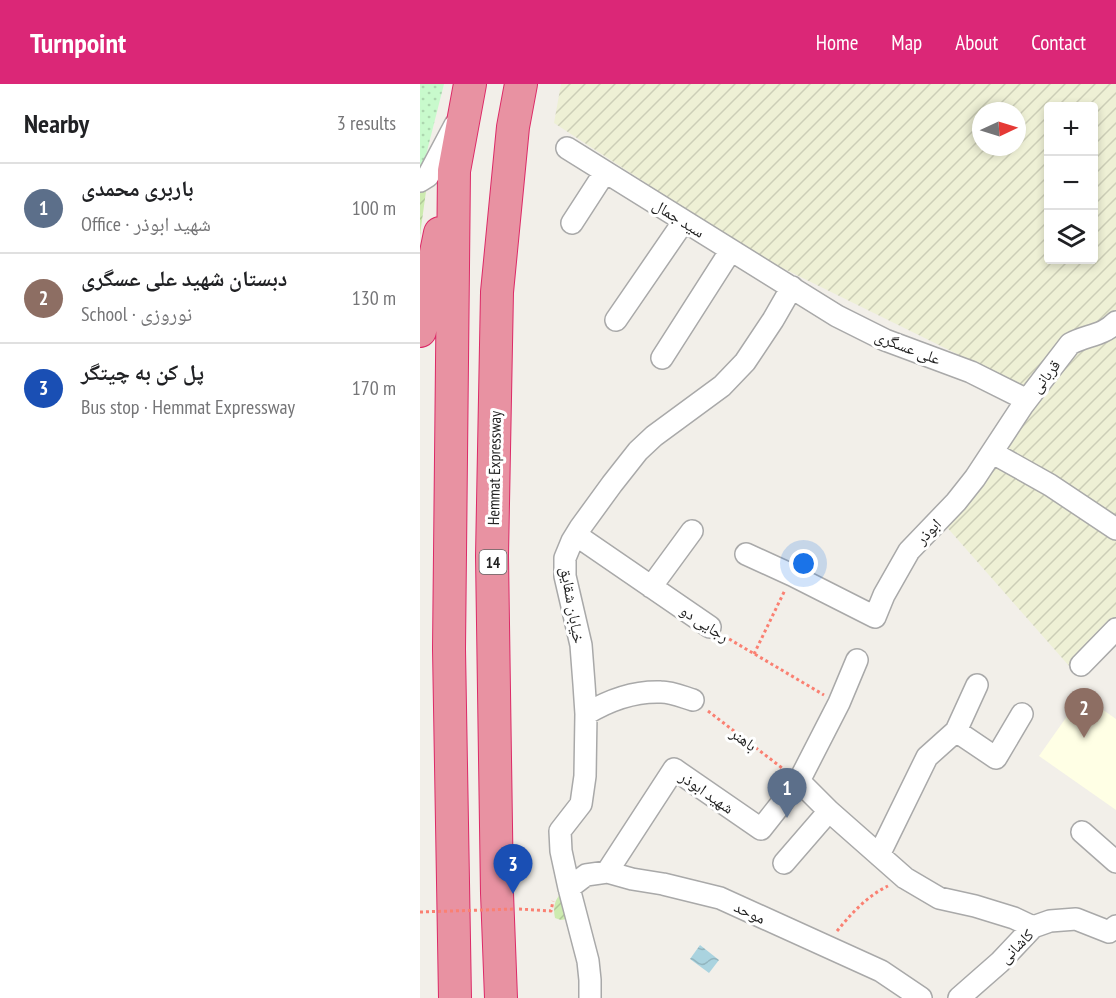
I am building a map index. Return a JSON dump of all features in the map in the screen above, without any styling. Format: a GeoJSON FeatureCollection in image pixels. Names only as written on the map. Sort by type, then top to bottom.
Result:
{"type":"FeatureCollection","features":[{"type":"Feature","properties":{"kind":"highway","name":"Hemmat Expressway"},"geometry":{"type":"LineString","coordinates":[[501,998],[497,893],[492,556],[496,292],[513,127],[521,84]]}},
{"type":"Feature","properties":{"kind":"highway"},"geometry":{"type":"LineString","coordinates":[[420,331],[468,94]]}},
{"type":"Feature","properties":{"kind":"highway"},"geometry":{"type":"LineString","coordinates":[[454,171],[448,649],[455,998]]}},
{"type":"Feature","properties":{"kind":"street"},"geometry":{"type":"LineString","coordinates":[[420,181],[428,176],[468,94]]}},
{"type":"Feature","properties":{"kind":"street","name":"سید جمال"},"geometry":{"type":"LineString","coordinates":[[567,148],[792,287]]}},
{"type":"Feature","properties":{"kind":"street"},"geometry":{"type":"LineString","coordinates":[[572,223],[605,172]]}},
{"type":"Feature","properties":{"kind":"street"},"geometry":{"type":"LineString","coordinates":[[616,320],[684,221]]}},
{"type":"Feature","properties":{"kind":"street"},"geometry":{"type":"LineString","coordinates":[[662,358],[731,250]]}},
{"type":"Feature","properties":{"kind":"street","name":"علی عسگری"},"geometry":{"type":"LineString","coordinates":[[792,287],[837,316],[885,340],[971,372],[1027,400]]}},
{"type":"Feature","properties":{"kind":"street","name":"خیابان شقایق"},"geometry":{"type":"LineString","coordinates":[[590,998],[588,961],[561,851],[560,831],[581,804],[585,776],[586,714],[581,645],[565,576],[565,558],[576,535],[638,451],[654,436],[722,386],[746,362],[792,287]]}},
{"type":"Feature","properties":{"kind":"street","name":"قربانی"},"geometry":{"type":"LineString","coordinates":[[993,453],[1027,400],[1070,344],[1078,339],[1102,333],[1116,322]]}},
{"type":"Feature","properties":{"kind":"street"},"geometry":{"type":"LineString","coordinates":[[993,453],[1050,485],[1116,529]]}},
{"type":"Feature","properties":{"kind":"street","name":"ابوذر"},"geometry":{"type":"LineString","coordinates":[[792,575],[875,617],[884,595],[909,550],[956,502],[993,453]]}},
{"type":"Feature","properties":{"kind":"street"},"geometry":{"type":"LineString","coordinates":[[651,587],[692,531]]}},
{"type":"Feature","properties":{"kind":"street","name":"رجایی دو"},"geometry":{"type":"LineString","coordinates":[[576,535],[710,627]]}},
{"type":"Feature","properties":{"kind":"street"},"geometry":{"type":"LineString","coordinates":[[746,554],[792,575]]}},
{"type":"Feature","properties":{"kind":"street"},"geometry":{"type":"LineString","coordinates":[[1081,665],[1116,629]]}},
{"type":"Feature","properties":{"kind":"street"},"geometry":{"type":"LineString","coordinates":[[857,660],[839,703],[799,781],[829,811],[905,878],[939,898],[1014,918],[1033,927]]}},
{"type":"Feature","properties":{"kind":"street"},"geometry":{"type":"LineString","coordinates":[[879,855],[927,757],[956,731],[977,685]]}},
{"type":"Feature","properties":{"kind":"street"},"geometry":{"type":"LineString","coordinates":[[586,714],[599,706],[631,694],[663,692],[693,700]]}},
{"type":"Feature","properties":{"kind":"street"},"geometry":{"type":"LineString","coordinates":[[956,731],[996,758],[1022,714]]}},
{"type":"Feature","properties":{"kind":"street","name":"شهید ابوذر"},"geometry":{"type":"LineString","coordinates":[[607,872],[674,769],[761,829],[799,781]]}},
{"type":"Feature","properties":{"kind":"street"},"geometry":{"type":"LineString","coordinates":[[784,863],[829,811]]}},
{"type":"Feature","properties":{"kind":"street"},"geometry":{"type":"LineString","coordinates":[[1082,832],[1116,862]]}},
{"type":"Feature","properties":{"kind":"street"},"geometry":{"type":"LineString","coordinates":[[569,888],[586,874],[607,872]]}},
{"type":"Feature","properties":{"kind":"street","name":"موحد"},"geometry":{"type":"LineString","coordinates":[[607,872],[720,898],[881,971],[921,998]]}},
{"type":"Feature","properties":{"kind":"street","name":"کاشانی"},"geometry":{"type":"LineString","coordinates":[[967,996],[1033,927],[1050,921],[1076,919],[1114,932]]}},
{"type":"Feature","properties":{"kind":"path"},"geometry":{"type":"LineString","coordinates":[[754,654],[792,575]]}},
{"type":"Feature","properties":{"kind":"path","name":"رجایی دو"},"geometry":{"type":"LineString","coordinates":[[710,627],[839,703]]}},
{"type":"Feature","properties":{"kind":"path","name":"باهنر"},"geometry":{"type":"LineString","coordinates":[[693,700],[799,781]]}},
{"type":"Feature","properties":{"kind":"path"},"geometry":{"type":"LineString","coordinates":[[824,946],[856,909],[876,891],[905,878]]}},
{"type":"Feature","properties":{"kind":"path"},"geometry":{"type":"LineString","coordinates":[[420,912],[546,910]]}},
{"type":"Feature","properties":{"kind":"shaded area"},"geometry":{"type":"Polygon","coordinates":[[[561,84],[1116,84],[1116,630],[1070,667],[937,516],[1024,387],[756,255],[554,123],[561,84]]]}},
{"type":"Feature","properties":{"kind":"shaded area"},"geometry":{"type":"Polygon","coordinates":[[[1082,695],[1116,719],[1116,810],[1039,756],[1082,695]]]}},
{"type":"Feature","properties":{"kind":"green space"},"geometry":{"type":"Polygon","coordinates":[[[420,84],[444,84],[423,167],[420,166],[420,84]]]}},
{"type":"Feature","properties":{"kind":"green space"},"geometry":{"type":"Polygon","coordinates":[[[427,184],[420,235],[420,186],[427,184]]]}},
{"type":"Feature","properties":{"kind":"green space"},"geometry":{"type":"Polygon","coordinates":[[[562,893],[572,918],[561,920],[555,918],[554,908],[557,898],[562,893]]]}},
{"type":"Feature","properties":{"kind":"water"},"geometry":{"type":"Polygon","coordinates":[[[700,945],[719,960],[709,973],[690,959],[700,945]]]}},
{"type":"Feature","properties":{"kind":"place","name":"دبستان شهید علی عسگری"},"geometry":{"type":"Point","coordinates":[1084,738]}},
{"type":"Feature","properties":{"kind":"place","name":"باربری محمدی"},"geometry":{"type":"Point","coordinates":[787,818]}},
{"type":"Feature","properties":{"kind":"place","name":"پل کن به چیتگر"},"geometry":{"type":"Point","coordinates":[513,894]}}]}
